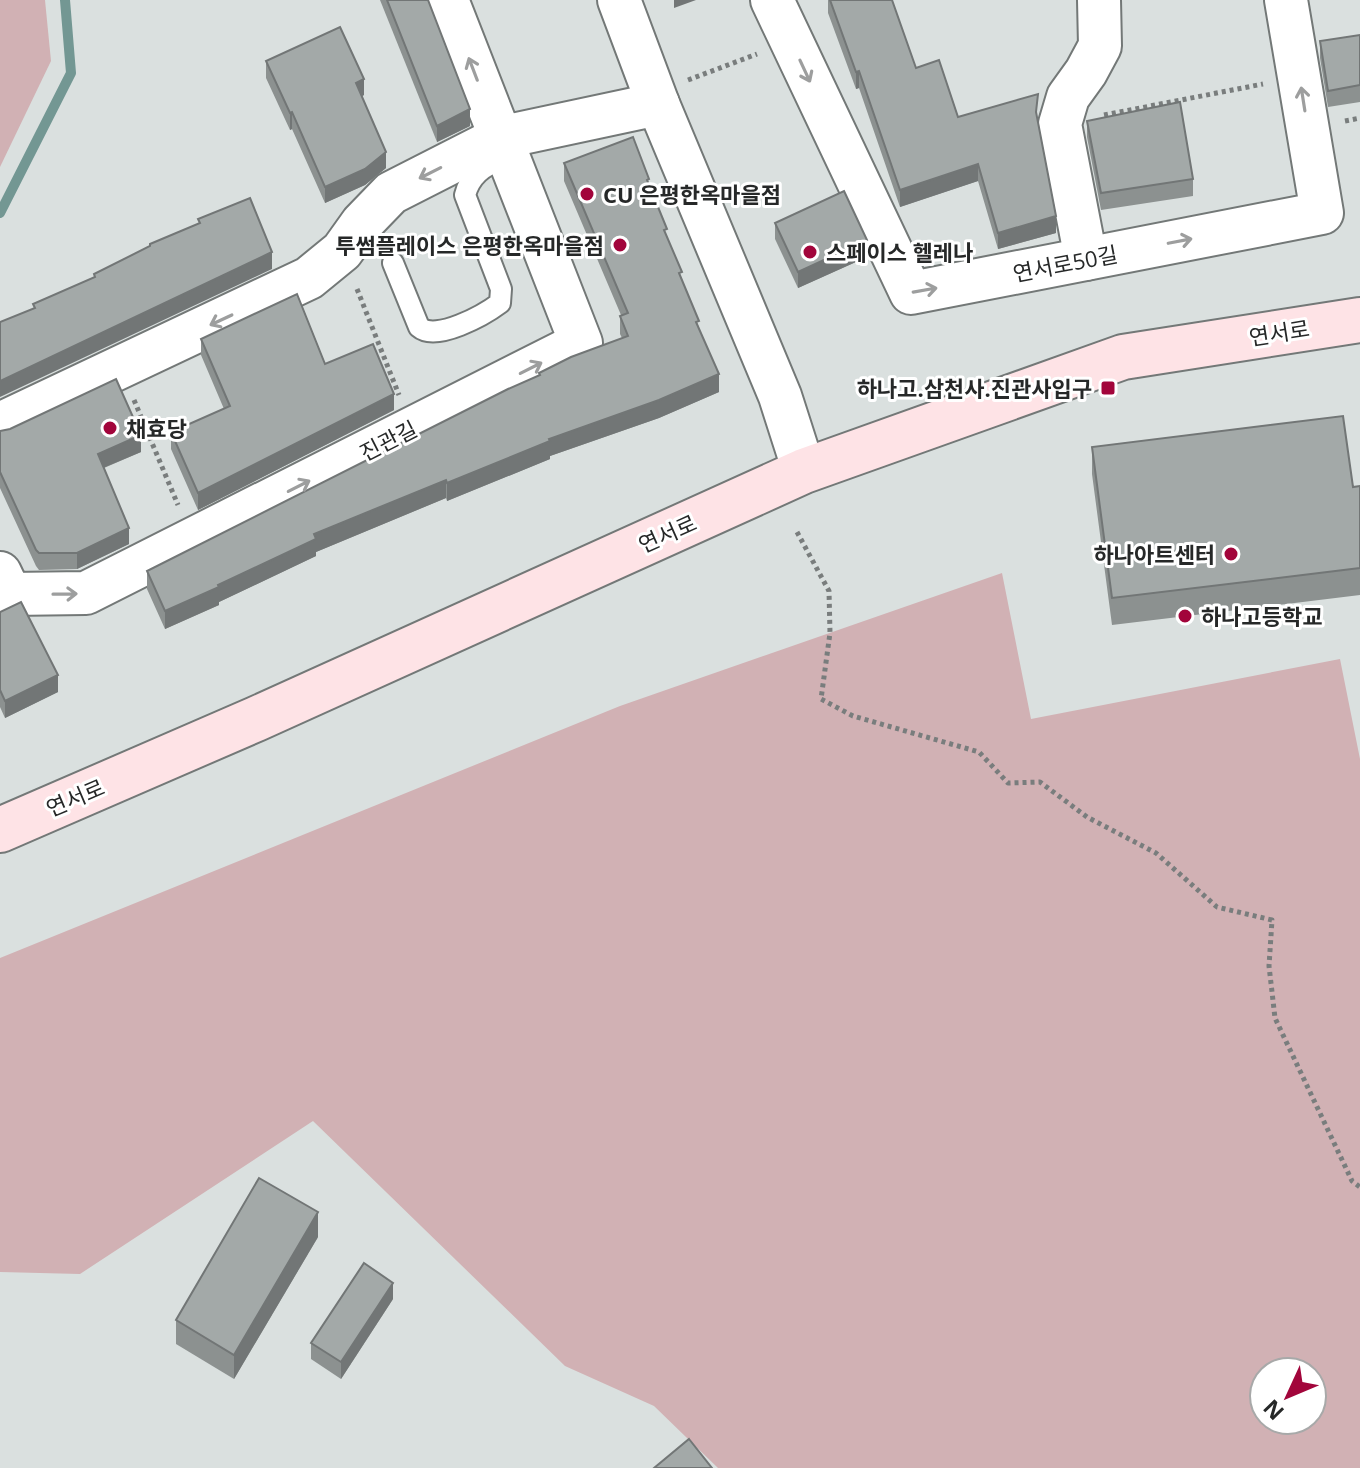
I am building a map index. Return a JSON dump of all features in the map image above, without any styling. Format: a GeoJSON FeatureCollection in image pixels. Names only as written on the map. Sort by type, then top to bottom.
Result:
{"type":"FeatureCollection","features":[{"type":"Feature","properties":{"kind":"main road","name":"연서로"},"geometry":{"type":"LineString","coordinates":[[0,830],[270,713],[804,471],[1123,357],[1360,320]]}},
{"type":"Feature","properties":{"kind":"street","name":"진관길"},"geometry":{"type":"LineString","coordinates":[[0,573],[10,594],[86,593],[581,343],[447,0]]}},
{"type":"Feature","properties":{"kind":"street"},"geometry":{"type":"LineString","coordinates":[[619,0],[671,93],[804,471]]}},
{"type":"Feature","properties":{"kind":"street"},"geometry":{"type":"LineString","coordinates":[[1086,259],[1060,124],[1068,97],[1100,46],[1099,0]]}},
{"type":"Feature","properties":{"kind":"street","name":"연서로50길"},"geometry":{"type":"LineString","coordinates":[[777,1],[791,41],[911,293],[1322,213],[1286,0]]}},
{"type":"Feature","properties":{"kind":"street"},"geometry":{"type":"LineString","coordinates":[[0,424],[309,278],[342,251],[362,223],[391,193],[505,148],[671,93]]}},
{"type":"Feature","properties":{"kind":"lane"},"geometry":{"type":"LineString","coordinates":[[393,263],[419,327],[424,331],[430,333],[456,326],[500,303],[501,289],[465,195],[469,182],[505,148]]}},
{"type":"Feature","properties":{"kind":"path"},"geometry":{"type":"LineString","coordinates":[[671,93],[791,41]]}},
{"type":"Feature","properties":{"kind":"path"},"geometry":{"type":"LineString","coordinates":[[1060,124],[1299,77]]}},
{"type":"Feature","properties":{"kind":"path"},"geometry":{"type":"LineString","coordinates":[[342,251],[412,428]]}},
{"type":"Feature","properties":{"kind":"path"},"geometry":{"type":"LineString","coordinates":[[121,367],[192,540]]}},
{"type":"Feature","properties":{"kind":"path"},"geometry":{"type":"LineString","coordinates":[[797,532],[829,591],[830,633],[821,699],[853,716],[979,752],[1008,783],[1040,782],[1087,817],[1156,853],[1217,907],[1272,920],[1269,966],[1275,1018],[1352,1181],[1360,1187]]}},
{"type":"Feature","properties":{"kind":"shaded area"},"geometry":{"type":"Polygon","coordinates":[[[0,0],[45,0],[51,61],[0,167],[0,0]]]}},
{"type":"Feature","properties":{"kind":"shaded area"},"geometry":{"type":"Polygon","coordinates":[[[1002,573],[1031,719],[1340,659],[1360,759],[1360,1468],[718,1468],[654,1406],[565,1366],[313,1121],[80,1274],[0,1272],[0,958],[620,706],[1002,573]]]}},
{"type":"Feature","properties":{"kind":"building"},"geometry":{"type":"Polygon","coordinates":[[[387,0],[428,0],[470,109],[437,126],[387,0]]]}},
{"type":"Feature","properties":{"kind":"building"},"geometry":{"type":"Polygon","coordinates":[[[830,0],[892,0],[916,68],[939,60],[958,117],[1038,94],[1036,112],[1056,216],[998,233],[978,164],[900,190],[859,71],[856,72],[830,0]]]}},
{"type":"Feature","properties":{"kind":"building"},"geometry":{"type":"Polygon","coordinates":[[[340,27],[364,79],[356,83],[386,152],[365,169],[325,187],[266,61],[340,27]]]}},
{"type":"Feature","properties":{"kind":"building"},"geometry":{"type":"Polygon","coordinates":[[[1360,35],[1360,85],[1328,91],[1320,41],[1360,35]]]}},
{"type":"Feature","properties":{"kind":"building"},"geometry":{"type":"Polygon","coordinates":[[[1180,102],[1193,179],[1101,193],[1087,121],[1180,102]]]}},
{"type":"Feature","properties":{"kind":"building"},"geometry":{"type":"Polygon","coordinates":[[[633,137],[667,229],[664,230],[682,272],[679,273],[699,321],[696,322],[719,374],[314,534],[316,539],[165,611],[147,571],[571,357],[628,336],[620,316],[628,313],[564,163],[633,137]]]}},
{"type":"Feature","properties":{"kind":"building"},"geometry":{"type":"Polygon","coordinates":[[[844,191],[867,240],[798,272],[775,223],[844,191]]]}},
{"type":"Feature","properties":{"kind":"building"},"geometry":{"type":"Polygon","coordinates":[[[250,198],[272,252],[0,381],[0,322],[95,277],[94,274],[150,244],[200,223],[198,219],[250,198]]]}},
{"type":"Feature","properties":{"kind":"building"},"geometry":{"type":"Polygon","coordinates":[[[297,294],[325,364],[373,344],[394,394],[198,493],[171,432],[230,406],[201,339],[297,294]]]}},
{"type":"Feature","properties":{"kind":"building"},"geometry":{"type":"Polygon","coordinates":[[[116,379],[141,435],[98,454],[129,528],[77,553],[39,553],[0,472],[0,431],[116,379]]]}},
{"type":"Feature","properties":{"kind":"building","name":"하나아트센터"},"geometry":{"type":"Polygon","coordinates":[[[1343,416],[1353,487],[1360,486],[1360,568],[1112,598],[1092,447],[1343,416]]]}},
{"type":"Feature","properties":{"kind":"building"},"geometry":{"type":"Polygon","coordinates":[[[21,602],[58,675],[5,701],[0,690],[0,612],[21,602]]]}},
{"type":"Feature","properties":{"kind":"building"},"geometry":{"type":"Polygon","coordinates":[[[259,1178],[318,1212],[234,1355],[176,1320],[259,1178]]]}},
{"type":"Feature","properties":{"kind":"building"},"geometry":{"type":"Polygon","coordinates":[[[364,1263],[393,1283],[341,1362],[311,1343],[364,1263]]]}},
{"type":"Feature","properties":{"kind":"building"},"geometry":{"type":"Polygon","coordinates":[[[689,1439],[712,1468],[654,1468],[689,1439]]]}},
{"type":"Feature","properties":{"kind":"waterway"},"geometry":{"type":"LineString","coordinates":[[0,213],[71,73],[65,0]]}},
{"type":"Feature","properties":{"kind":"place","name":"CU 은평한옥마을점"},"geometry":{"type":"Point","coordinates":[587,194]}},
{"type":"Feature","properties":{"kind":"place","name":"투썸플레이스 은평한옥마을점"},"geometry":{"type":"Point","coordinates":[620,245]}},
{"type":"Feature","properties":{"kind":"place","name":"스페이스 헬레나"},"geometry":{"type":"Point","coordinates":[810,252]}},
{"type":"Feature","properties":{"kind":"place","name":"하나고.삼천사.진관사입구"},"geometry":{"type":"Point","coordinates":[1108,388]}},
{"type":"Feature","properties":{"kind":"place","name":"채효당"},"geometry":{"type":"Point","coordinates":[110,428]}},
{"type":"Feature","properties":{"kind":"place","name":"하나아트센터"},"geometry":{"type":"Point","coordinates":[1231,554]}},
{"type":"Feature","properties":{"kind":"place","name":"하나고등학교"},"geometry":{"type":"Point","coordinates":[1185,616]}}]}
